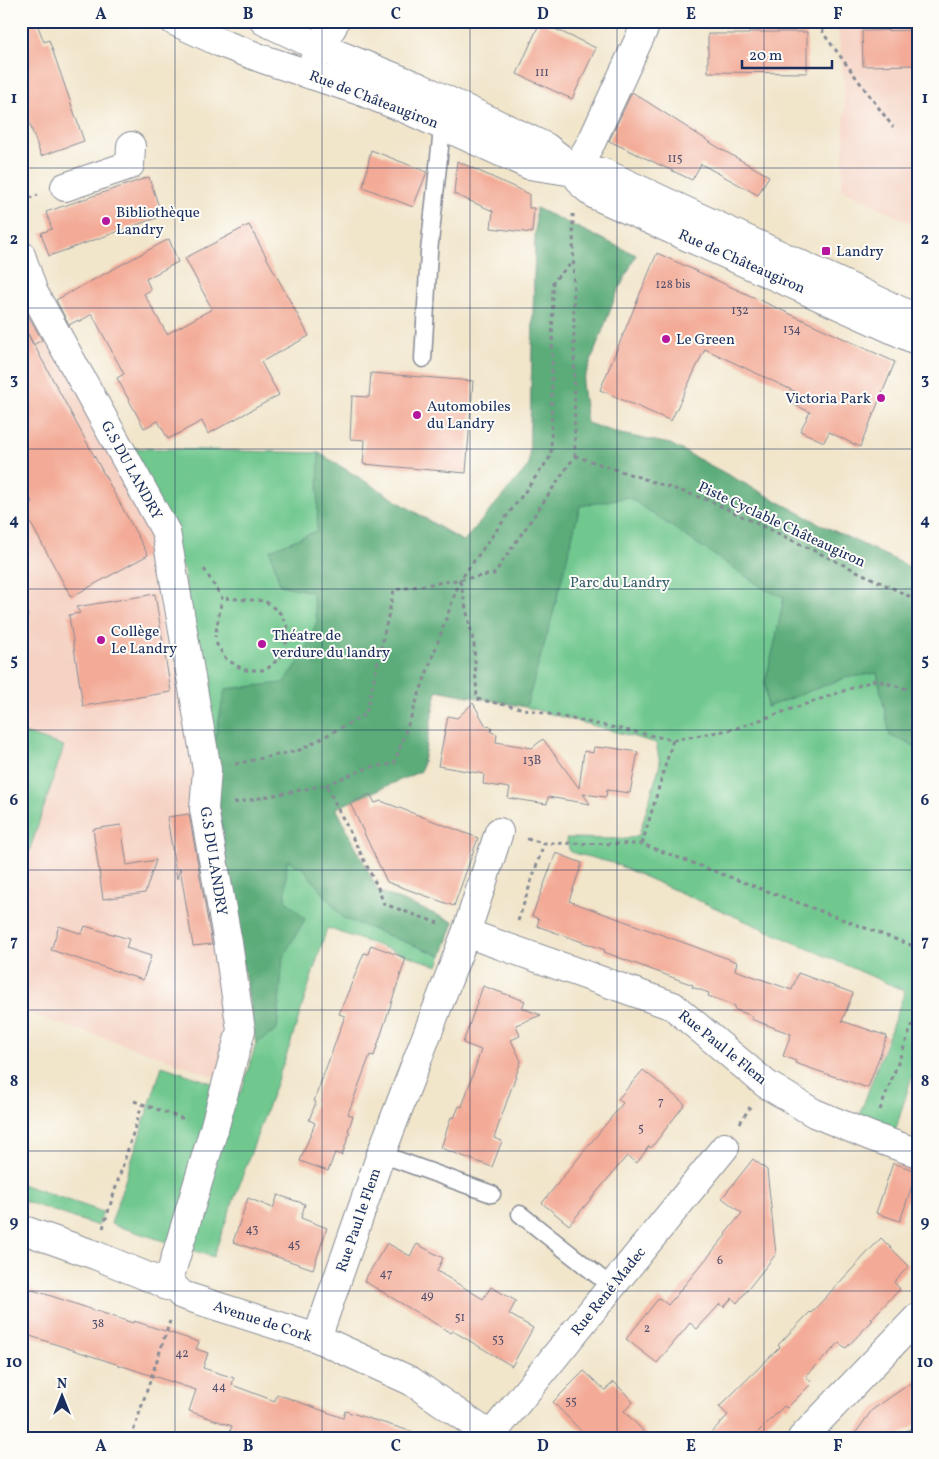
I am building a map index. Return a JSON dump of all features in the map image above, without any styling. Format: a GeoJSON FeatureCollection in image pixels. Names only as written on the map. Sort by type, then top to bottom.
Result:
{"type":"FeatureCollection","features":[{"type":"Feature","properties":{"kind":"street","name":"Rue de Châteaugiron"},"geometry":{"type":"LineString","coordinates":[[174,21],[263,59],[360,91],[529,165],[574,172],[590,170],[604,173],[918,319]]}},
{"type":"Feature","properties":{"kind":"street","name":"Rue de Châteaugiron"},"geometry":{"type":"LineString","coordinates":[[264,21],[317,46],[411,84],[546,147],[559,157],[574,172],[584,186],[595,195],[918,341]]}},
{"type":"Feature","properties":{"kind":"street"},"geometry":{"type":"LineString","coordinates":[[311,75],[317,46],[332,28],[335,21]]}},
{"type":"Feature","properties":{"kind":"street"},"geometry":{"type":"LineString","coordinates":[[574,172],[592,141],[645,23]]}},
{"type":"Feature","properties":{"kind":"street"},"geometry":{"type":"LineString","coordinates":[[65,187],[130,166],[131,146]]}},
{"type":"Feature","properties":{"kind":"street","name":"G.S DU LANDRY"},"geometry":{"type":"LineString","coordinates":[[21,255],[34,293],[166,532],[207,770],[204,808],[241,1030],[174,1290]]}},
{"type":"Feature","properties":{"kind":"street","name":"Rue Paul le Flem"},"geometry":{"type":"LineString","coordinates":[[317,1338],[382,1154],[466,933],[499,832]]}},
{"type":"Feature","properties":{"kind":"street","name":"Rue Paul le Flem"},"geometry":{"type":"LineString","coordinates":[[466,933],[673,1006],[766,1084],[814,1113],[918,1153]]}},
{"type":"Feature","properties":{"kind":"street","name":"Rue René Madec"},"geometry":{"type":"LineString","coordinates":[[492,1436],[724,1147]]}},
{"type":"Feature","properties":{"kind":"street","name":"Avenue de Cork"},"geometry":{"type":"LineString","coordinates":[[21,1229],[94,1255],[174,1290],[317,1338],[411,1381],[492,1436]]}},
{"type":"Feature","properties":{"kind":"street"},"geometry":{"type":"LineString","coordinates":[[802,1438],[918,1317]]}},
{"type":"Feature","properties":{"kind":"lane"},"geometry":{"type":"LineString","coordinates":[[424,358],[429,252],[443,126],[444,99]]}},
{"type":"Feature","properties":{"kind":"lane"},"geometry":{"type":"LineString","coordinates":[[382,1154],[492,1194]]}},
{"type":"Feature","properties":{"kind":"lane"},"geometry":{"type":"LineString","coordinates":[[520,1214],[612,1286]]}},
{"type":"Feature","properties":{"kind":"path"},"geometry":{"type":"LineString","coordinates":[[822,21],[823,32],[892,127]]}},
{"type":"Feature","properties":{"kind":"path"},"geometry":{"type":"LineString","coordinates":[[204,808],[326,785],[370,767],[394,764],[460,580],[550,456],[552,281],[573,262],[575,456],[494,574],[460,580],[394,590],[366,714],[300,750],[207,770]]}},
{"type":"Feature","properties":{"kind":"path","name":"Piste Cyclable Châteaugiron"},"geometry":{"type":"LineString","coordinates":[[575,456],[708,500],[918,602]]}},
{"type":"Feature","properties":{"kind":"path"},"geometry":{"type":"LineString","coordinates":[[460,580],[474,645],[477,699],[673,740],[734,729],[875,680],[918,692]]}},
{"type":"Feature","properties":{"kind":"path"},"geometry":{"type":"LineString","coordinates":[[222,598],[265,601],[280,613],[288,628],[285,652],[266,670],[244,670],[226,658],[214,641],[222,598]]}},
{"type":"Feature","properties":{"kind":"path"},"geometry":{"type":"LineString","coordinates":[[642,844],[673,740]]}},
{"type":"Feature","properties":{"kind":"path"},"geometry":{"type":"LineString","coordinates":[[326,785],[378,888],[384,904],[466,933]]}},
{"type":"Feature","properties":{"kind":"path"},"geometry":{"type":"LineString","coordinates":[[518,921],[544,843],[642,844],[906,944],[916,948],[918,951]]}},
{"type":"Feature","properties":{"kind":"path"},"geometry":{"type":"LineString","coordinates":[[870,1136],[918,1010]]}},
{"type":"Feature","properties":{"kind":"path"},"geometry":{"type":"LineString","coordinates":[[724,1147],[766,1084]]}},
{"type":"Feature","properties":{"kind":"path"},"geometry":{"type":"LineString","coordinates":[[134,1101],[214,1129]]}},
{"type":"Feature","properties":{"kind":"path"},"geometry":{"type":"LineString","coordinates":[[94,1255],[142,1105]]}},
{"type":"Feature","properties":{"kind":"path"},"geometry":{"type":"LineString","coordinates":[[131,1438],[172,1315],[174,1290]]}},
{"type":"Feature","properties":{"kind":"shaded area"},"geometry":{"type":"Polygon","coordinates":[[[837,21],[918,21],[918,227],[842,189],[845,93],[837,21]]]}},
{"type":"Feature","properties":{"kind":"shaded area","name":"Collège Le Landry"},"geometry":{"type":"Polygon","coordinates":[[[21,254],[158,530],[238,1029],[225,1081],[162,1057],[21,1011],[21,877],[64,747],[21,732],[21,254]]]}},
{"type":"Feature","properties":{"kind":"green space","name":"Parc du Landry"},"geometry":{"type":"Polygon","coordinates":[[[536,208],[636,255],[616,295],[582,384],[587,423],[620,434],[670,444],[826,527],[918,571],[918,1026],[915,1027],[912,1076],[893,1138],[857,1122],[905,991],[613,863],[570,852],[566,838],[626,839],[639,835],[660,764],[656,743],[526,707],[437,690],[421,771],[336,808],[378,891],[454,922],[438,966],[327,928],[290,1045],[213,1257],[111,1224],[162,1066],[241,1093],[256,1044],[220,821],[212,754],[184,572],[129,448],[319,453],[464,542],[529,465],[536,208]]]}},
{"type":"Feature","properties":{"kind":"green space"},"geometry":{"type":"Polygon","coordinates":[[[536,208],[636,255],[616,295],[582,384],[587,423],[620,434],[670,444],[826,527],[918,571],[918,747],[890,736],[877,673],[845,678],[767,707],[765,682],[784,597],[766,590],[628,497],[580,506],[553,614],[526,707],[437,690],[421,771],[336,808],[378,891],[454,922],[442,956],[343,918],[303,868],[287,860],[285,899],[305,919],[283,957],[277,1030],[256,1044],[220,821],[212,754],[225,689],[283,683],[303,657],[317,621],[312,592],[280,585],[270,550],[317,531],[319,453],[463,542],[529,465],[536,208]]]}},
{"type":"Feature","properties":{"kind":"green space"},"geometry":{"type":"Polygon","coordinates":[[[21,607],[30,610],[21,635],[21,607]]]}},
{"type":"Feature","properties":{"kind":"green space"},"geometry":{"type":"Polygon","coordinates":[[[21,732],[64,746],[21,877],[21,732]]]}},
{"type":"Feature","properties":{"kind":"green space"},"geometry":{"type":"Polygon","coordinates":[[[21,1184],[103,1212],[98,1226],[21,1200],[21,1184]]]}},
{"type":"Feature","properties":{"kind":"building"},"geometry":{"type":"Polygon","coordinates":[[[21,21],[36,21],[44,42],[49,40],[84,141],[41,156],[21,99],[21,21]]]}},
{"type":"Feature","properties":{"kind":"building"},"geometry":{"type":"Polygon","coordinates":[[[540,22],[596,48],[572,99],[517,74],[540,22]]]}},
{"type":"Feature","properties":{"kind":"building"},"geometry":{"type":"Polygon","coordinates":[[[918,30],[918,65],[863,66],[862,31],[918,30]]]}},
{"type":"Feature","properties":{"kind":"building"},"geometry":{"type":"Polygon","coordinates":[[[749,32],[807,32],[807,73],[708,72],[708,34],[749,34],[749,32]]]}},
{"type":"Feature","properties":{"kind":"building"},"geometry":{"type":"Polygon","coordinates":[[[632,92],[719,148],[769,176],[758,195],[701,164],[692,180],[609,141],[632,92]]]}},
{"type":"Feature","properties":{"kind":"building"},"geometry":{"type":"Polygon","coordinates":[[[371,150],[427,172],[413,207],[363,187],[371,150]]]}},
{"type":"Feature","properties":{"kind":"building"},"geometry":{"type":"Polygon","coordinates":[[[457,161],[529,194],[529,208],[534,208],[532,233],[491,228],[493,211],[454,194],[457,161]]]}},
{"type":"Feature","properties":{"kind":"building","name":"Bibliothèque Landry"},"geometry":{"type":"Polygon","coordinates":[[[149,177],[162,216],[49,256],[41,233],[52,229],[46,212],[149,177]]]}},
{"type":"Feature","properties":{"kind":"building"},"geometry":{"type":"Polygon","coordinates":[[[249,225],[309,336],[261,362],[279,395],[208,434],[202,421],[168,439],[158,421],[144,428],[117,378],[124,374],[92,314],[79,322],[78,320],[69,325],[56,300],[169,239],[178,262],[146,279],[151,290],[144,294],[167,334],[212,309],[185,258],[249,225]]]}},
{"type":"Feature","properties":{"kind":"building"},"geometry":{"type":"Polygon","coordinates":[[[657,253],[895,362],[860,447],[829,432],[824,442],[800,431],[810,412],[793,404],[798,393],[705,349],[671,421],[600,390],[657,253]]]}},
{"type":"Feature","properties":{"kind":"building"},"geometry":{"type":"Polygon","coordinates":[[[28,315],[42,340],[34,345],[148,555],[71,597],[22,507],[32,502],[21,482],[21,319],[28,315]]]}},
{"type":"Feature","properties":{"kind":"building"},"geometry":{"type":"Polygon","coordinates":[[[371,373],[473,381],[466,473],[363,464],[365,440],[350,439],[352,396],[369,397],[371,373]]]}},
{"type":"Feature","properties":{"kind":"building"},"geometry":{"type":"Polygon","coordinates":[[[155,594],[171,692],[83,706],[69,615],[80,613],[76,607],[155,594]]]}},
{"type":"Feature","properties":{"kind":"building"},"geometry":{"type":"Polygon","coordinates":[[[473,703],[486,726],[492,727],[491,732],[497,734],[496,742],[532,748],[543,739],[579,788],[584,751],[593,753],[594,747],[606,747],[638,752],[630,793],[607,790],[606,797],[583,794],[590,804],[548,797],[547,804],[508,798],[510,788],[483,784],[484,774],[438,766],[448,716],[457,718],[473,703]]]}},
{"type":"Feature","properties":{"kind":"building"},"geometry":{"type":"Polygon","coordinates":[[[370,794],[375,803],[381,801],[478,838],[454,906],[387,882],[350,803],[370,794]]]}},
{"type":"Feature","properties":{"kind":"building"},"geometry":{"type":"Polygon","coordinates":[[[189,814],[212,944],[193,946],[180,868],[177,879],[167,817],[189,814]]]}},
{"type":"Feature","properties":{"kind":"building"},"geometry":{"type":"Polygon","coordinates":[[[121,825],[127,865],[156,860],[145,893],[103,899],[93,829],[121,825]]]}},
{"type":"Feature","properties":{"kind":"building"},"geometry":{"type":"Polygon","coordinates":[[[556,853],[582,863],[569,901],[737,962],[735,970],[792,990],[798,973],[853,993],[842,1021],[887,1036],[868,1088],[795,1063],[796,1061],[783,1056],[791,1034],[751,1019],[752,1016],[734,1009],[735,1006],[708,996],[709,993],[692,987],[693,985],[604,952],[605,950],[537,926],[539,919],[532,916],[556,853]]]}},
{"type":"Feature","properties":{"kind":"building"},"geometry":{"type":"Polygon","coordinates":[[[59,926],[82,934],[85,926],[129,939],[126,948],[151,956],[143,980],[51,950],[59,926]]]}},
{"type":"Feature","properties":{"kind":"building"},"geometry":{"type":"Polygon","coordinates":[[[371,945],[406,958],[374,1056],[370,1055],[348,1114],[353,1116],[342,1155],[335,1153],[328,1171],[300,1161],[315,1123],[309,1120],[316,1102],[314,1101],[345,1016],[339,1014],[364,953],[368,954],[371,945]]]}},
{"type":"Feature","properties":{"kind":"building"},"geometry":{"type":"Polygon","coordinates":[[[483,986],[525,1001],[522,1008],[541,1015],[516,1025],[520,1036],[511,1040],[521,1061],[494,1138],[502,1141],[492,1167],[441,1148],[451,1117],[454,1118],[459,1106],[462,1107],[481,1050],[463,1043],[483,986]]]}},
{"type":"Feature","properties":{"kind":"building"},"geometry":{"type":"Polygon","coordinates":[[[643,1070],[685,1104],[637,1163],[627,1156],[569,1225],[542,1203],[623,1103],[618,1099],[643,1070]]]}},
{"type":"Feature","properties":{"kind":"building"},"geometry":{"type":"Polygon","coordinates":[[[753,1159],[767,1170],[776,1254],[737,1303],[732,1298],[724,1307],[720,1304],[697,1329],[690,1323],[657,1363],[626,1339],[659,1298],[668,1305],[742,1213],[722,1198],[753,1159]]]}},
{"type":"Feature","properties":{"kind":"building"},"geometry":{"type":"Polygon","coordinates":[[[893,1163],[917,1171],[900,1221],[876,1213],[893,1163]]]}},
{"type":"Feature","properties":{"kind":"building"},"geometry":{"type":"Polygon","coordinates":[[[278,1195],[305,1204],[301,1218],[327,1228],[313,1269],[233,1242],[248,1198],[273,1208],[278,1195]]]}},
{"type":"Feature","properties":{"kind":"building"},"geometry":{"type":"Polygon","coordinates":[[[881,1238],[909,1266],[894,1282],[900,1289],[871,1319],[873,1320],[846,1348],[839,1343],[806,1376],[812,1383],[787,1408],[784,1406],[752,1438],[706,1438],[728,1415],[719,1407],[780,1347],[778,1345],[811,1313],[881,1238]]]}},
{"type":"Feature","properties":{"kind":"building"},"geometry":{"type":"Polygon","coordinates":[[[387,1243],[410,1256],[417,1244],[443,1258],[437,1271],[483,1299],[491,1287],[516,1301],[509,1314],[533,1328],[512,1366],[453,1331],[451,1333],[364,1281],[387,1243]]]}},
{"type":"Feature","properties":{"kind":"building"},"geometry":{"type":"Polygon","coordinates":[[[21,1286],[133,1323],[134,1321],[199,1342],[196,1349],[208,1353],[203,1368],[234,1378],[232,1385],[275,1401],[277,1394],[343,1418],[345,1411],[413,1432],[413,1438],[228,1438],[232,1426],[189,1411],[196,1390],[21,1333],[21,1286]]]}},
{"type":"Feature","properties":{"kind":"building"},"geometry":{"type":"Polygon","coordinates":[[[584,1371],[605,1390],[614,1382],[623,1391],[633,1402],[624,1411],[650,1438],[588,1438],[553,1402],[584,1371]]]}},
{"type":"Feature","properties":{"kind":"building"},"geometry":{"type":"Polygon","coordinates":[[[918,1378],[918,1423],[896,1438],[852,1438],[872,1410],[918,1378]]]}},
{"type":"Feature","properties":{"kind":"place","name":"Bibliothèque Landry"},"geometry":{"type":"Point","coordinates":[106,221]}},
{"type":"Feature","properties":{"kind":"place","name":"Landry"},"geometry":{"type":"Point","coordinates":[826,251]}},
{"type":"Feature","properties":{"kind":"place","name":"Le Green"},"geometry":{"type":"Point","coordinates":[666,339]}},
{"type":"Feature","properties":{"kind":"place","name":"Victoria Park"},"geometry":{"type":"Point","coordinates":[881,398]}},
{"type":"Feature","properties":{"kind":"place","name":"Automobiles du Landry"},"geometry":{"type":"Point","coordinates":[417,415]}},
{"type":"Feature","properties":{"kind":"place","name":"Collège Le Landry"},"geometry":{"type":"Point","coordinates":[101,640]}},
{"type":"Feature","properties":{"kind":"place","name":"Théatre de verdure du landry"},"geometry":{"type":"Point","coordinates":[262,644]}}]}
